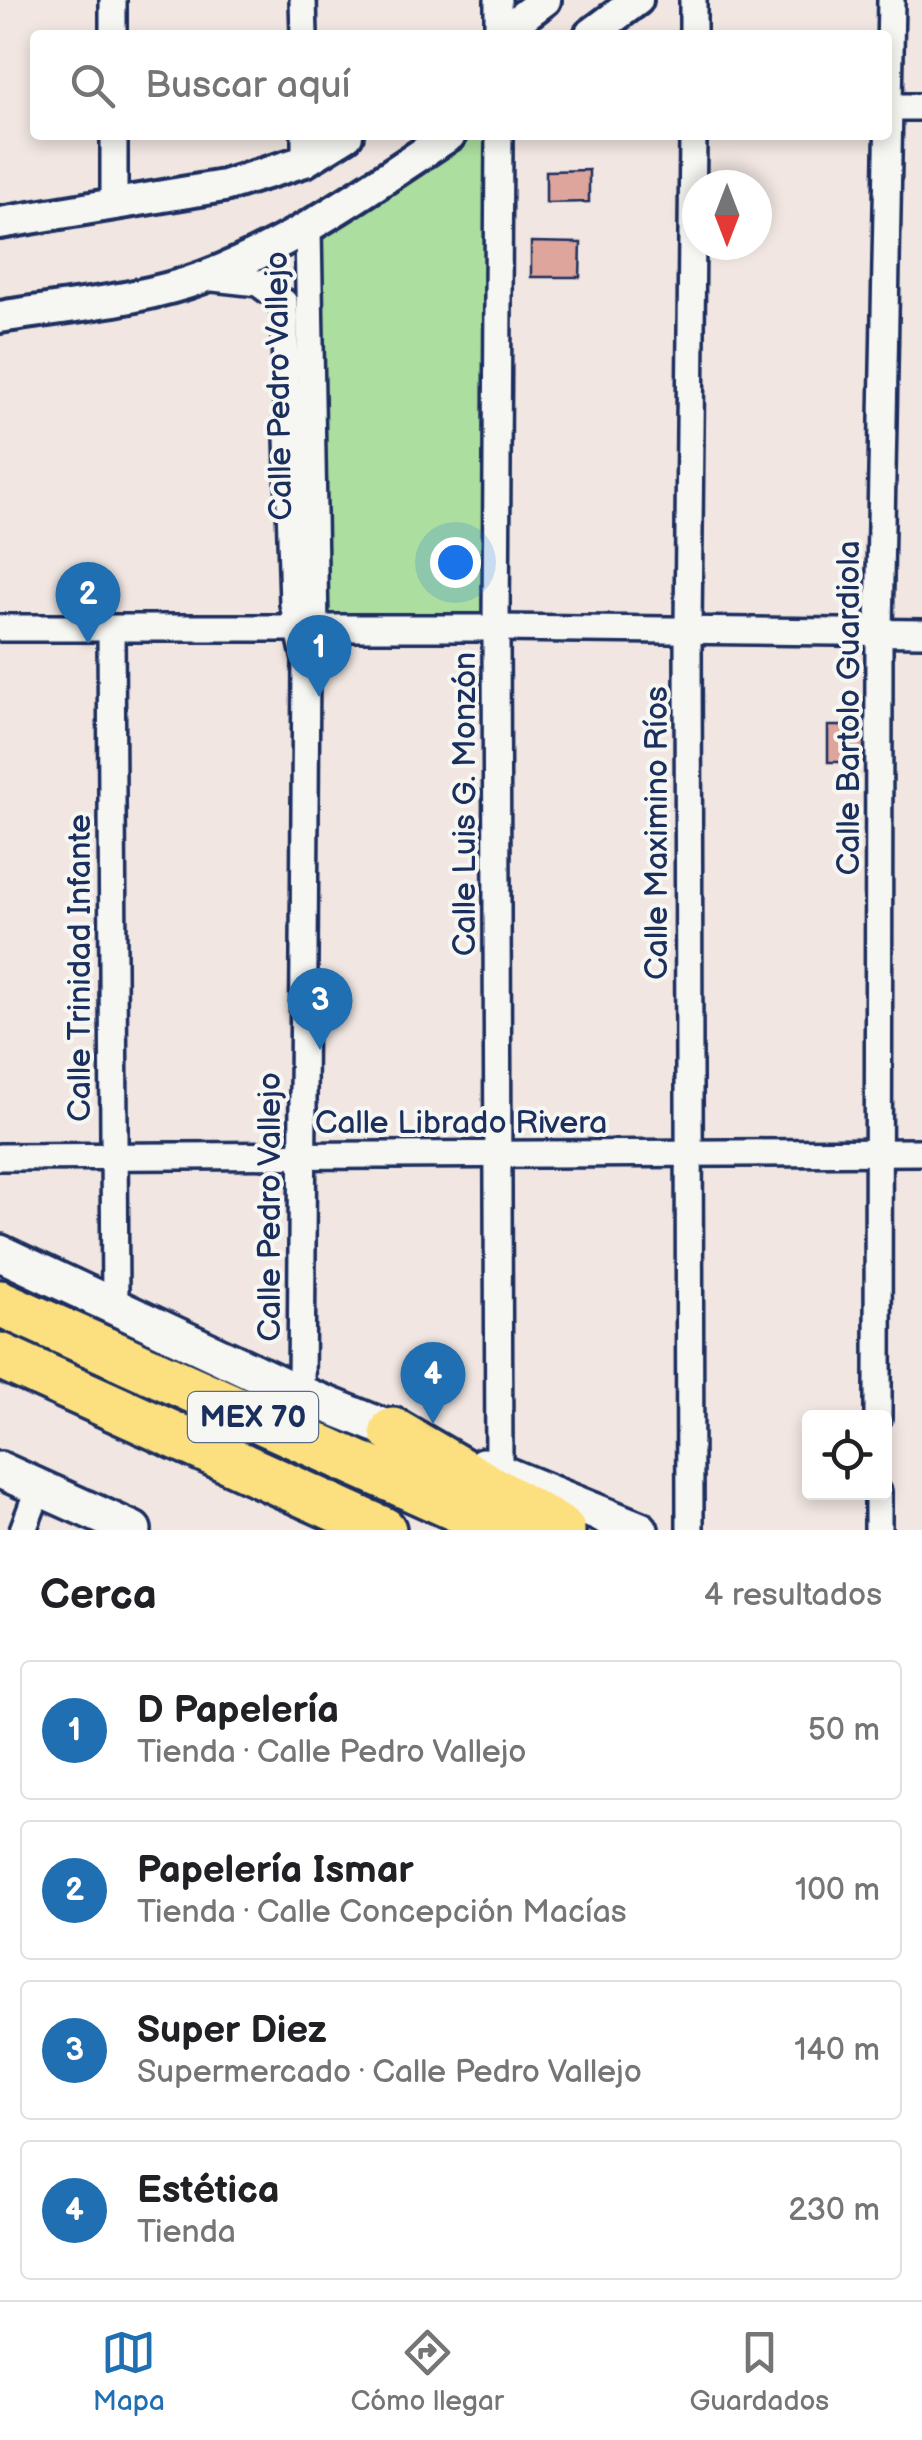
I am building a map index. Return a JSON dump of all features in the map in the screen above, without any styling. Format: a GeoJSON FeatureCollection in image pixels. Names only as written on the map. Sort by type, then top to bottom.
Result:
{"type":"FeatureCollection","features":[{"type":"Feature","properties":{"kind":"highway","name":"MEX 70"},"geometry":{"type":"LineString","coordinates":[[0,1303],[505,1530]]}},
{"type":"Feature","properties":{"kind":"highway","name":"MEX 70"},"geometry":{"type":"LineString","coordinates":[[0,1356],[383,1530]]}},
{"type":"Feature","properties":{"kind":"highway"},"geometry":{"type":"LineString","coordinates":[[393,1431],[562,1530]]}},
{"type":"Feature","properties":{"kind":"highway"},"geometry":{"type":"LineString","coordinates":[[207,1452],[311,1530]]}},
{"type":"Feature","properties":{"kind":"main road"},"geometry":{"type":"LineString","coordinates":[[0,1253],[302,1394],[640,1530]]}},
{"type":"Feature","properties":{"kind":"main road"},"geometry":{"type":"LineString","coordinates":[[0,1470],[133,1530]]}},
{"type":"Feature","properties":{"kind":"street"},"geometry":{"type":"LineString","coordinates":[[113,0],[113,30]]}},
{"type":"Feature","properties":{"kind":"street"},"geometry":{"type":"LineString","coordinates":[[303,0],[304,30]]}},
{"type":"Feature","properties":{"kind":"street"},"geometry":{"type":"LineString","coordinates":[[498,0],[498,30]]}},
{"type":"Feature","properties":{"kind":"street"},"geometry":{"type":"LineString","coordinates":[[505,30],[545,0]]}},
{"type":"Feature","properties":{"kind":"street"},"geometry":{"type":"LineString","coordinates":[[597,30],[637,0]]}},
{"type":"Feature","properties":{"kind":"street"},"geometry":{"type":"LineString","coordinates":[[693,0],[693,30]]}},
{"type":"Feature","properties":{"kind":"street","name":"Calle Bartolo Guardiola"},"geometry":{"type":"LineString","coordinates":[[890,30],[891,0]]}},
{"type":"Feature","properties":{"kind":"street"},"geometry":{"type":"LineString","coordinates":[[892,107],[922,107]]}},
{"type":"Feature","properties":{"kind":"street"},"geometry":{"type":"LineString","coordinates":[[114,140],[114,206]]}},
{"type":"Feature","properties":{"kind":"street"},"geometry":{"type":"LineString","coordinates":[[0,223],[224,186],[331,140]]}},
{"type":"Feature","properties":{"kind":"street"},"geometry":{"type":"LineString","coordinates":[[0,317],[151,292],[204,277],[308,228],[442,140]]}},
{"type":"Feature","properties":{"kind":"street","name":"Calle Luis G. Monzón"},"geometry":{"type":"LineString","coordinates":[[499,1472],[496,628],[500,140]]}},
{"type":"Feature","properties":{"kind":"street","name":"Calle Maximino Ríos"},"geometry":{"type":"LineString","coordinates":[[690,1530],[688,629],[692,140]]}},
{"type":"Feature","properties":{"kind":"street","name":"Calle Bartolo Guardiola"},"geometry":{"type":"LineString","coordinates":[[878,1410],[879,630],[888,140]]}},
{"type":"Feature","properties":{"kind":"street","name":"Calle Pedro Vallejo"},"geometry":{"type":"LineString","coordinates":[[302,1394],[308,228]]}},
{"type":"Feature","properties":{"kind":"street","name":"Calle Pedro Vallejo"},"geometry":{"type":"LineString","coordinates":[[204,277],[258,283],[284,302],[293,604],[307,628]]}},
{"type":"Feature","properties":{"kind":"street"},"geometry":{"type":"LineString","coordinates":[[0,628],[922,632]]}},
{"type":"Feature","properties":{"kind":"street","name":"Calle Trinidad Infante"},"geometry":{"type":"LineString","coordinates":[[111,630],[115,1305]]}},
{"type":"Feature","properties":{"kind":"street","name":"Calle Librado Rivera"},"geometry":{"type":"LineString","coordinates":[[0,1157],[922,1152]]}},
{"type":"Feature","properties":{"kind":"street"},"geometry":{"type":"LineString","coordinates":[[23,1530],[38,1488]]}},
{"type":"Feature","properties":{"kind":"street"},"geometry":{"type":"LineString","coordinates":[[878,1500],[878,1530]]}},
{"type":"Feature","properties":{"kind":"green space"},"geometry":{"type":"Polygon","coordinates":[[[453,140],[493,140],[495,626],[315,628],[314,233],[453,140]]]}},
{"type":"Feature","properties":{"kind":"building"},"geometry":{"type":"Polygon","coordinates":[[[589,170],[589,202],[546,203],[546,171],[589,170]]]}},
{"type":"Feature","properties":{"kind":"building"},"geometry":{"type":"Polygon","coordinates":[[[531,242],[581,243],[580,277],[531,277],[531,242]]]}},
{"type":"Feature","properties":{"kind":"building"},"geometry":{"type":"Polygon","coordinates":[[[828,726],[875,726],[875,762],[828,762],[828,726]]]}},
{"type":"Feature","properties":{"kind":"place","name":"Papelería Ismar"},"geometry":{"type":"Point","coordinates":[88,644]}},
{"type":"Feature","properties":{"kind":"place","name":"D Papelería"},"geometry":{"type":"Point","coordinates":[319,697]}},
{"type":"Feature","properties":{"kind":"place","name":"Super Diez"},"geometry":{"type":"Point","coordinates":[320,1050]}},
{"type":"Feature","properties":{"kind":"place","name":"Estética"},"geometry":{"type":"Point","coordinates":[433,1424]}}]}
